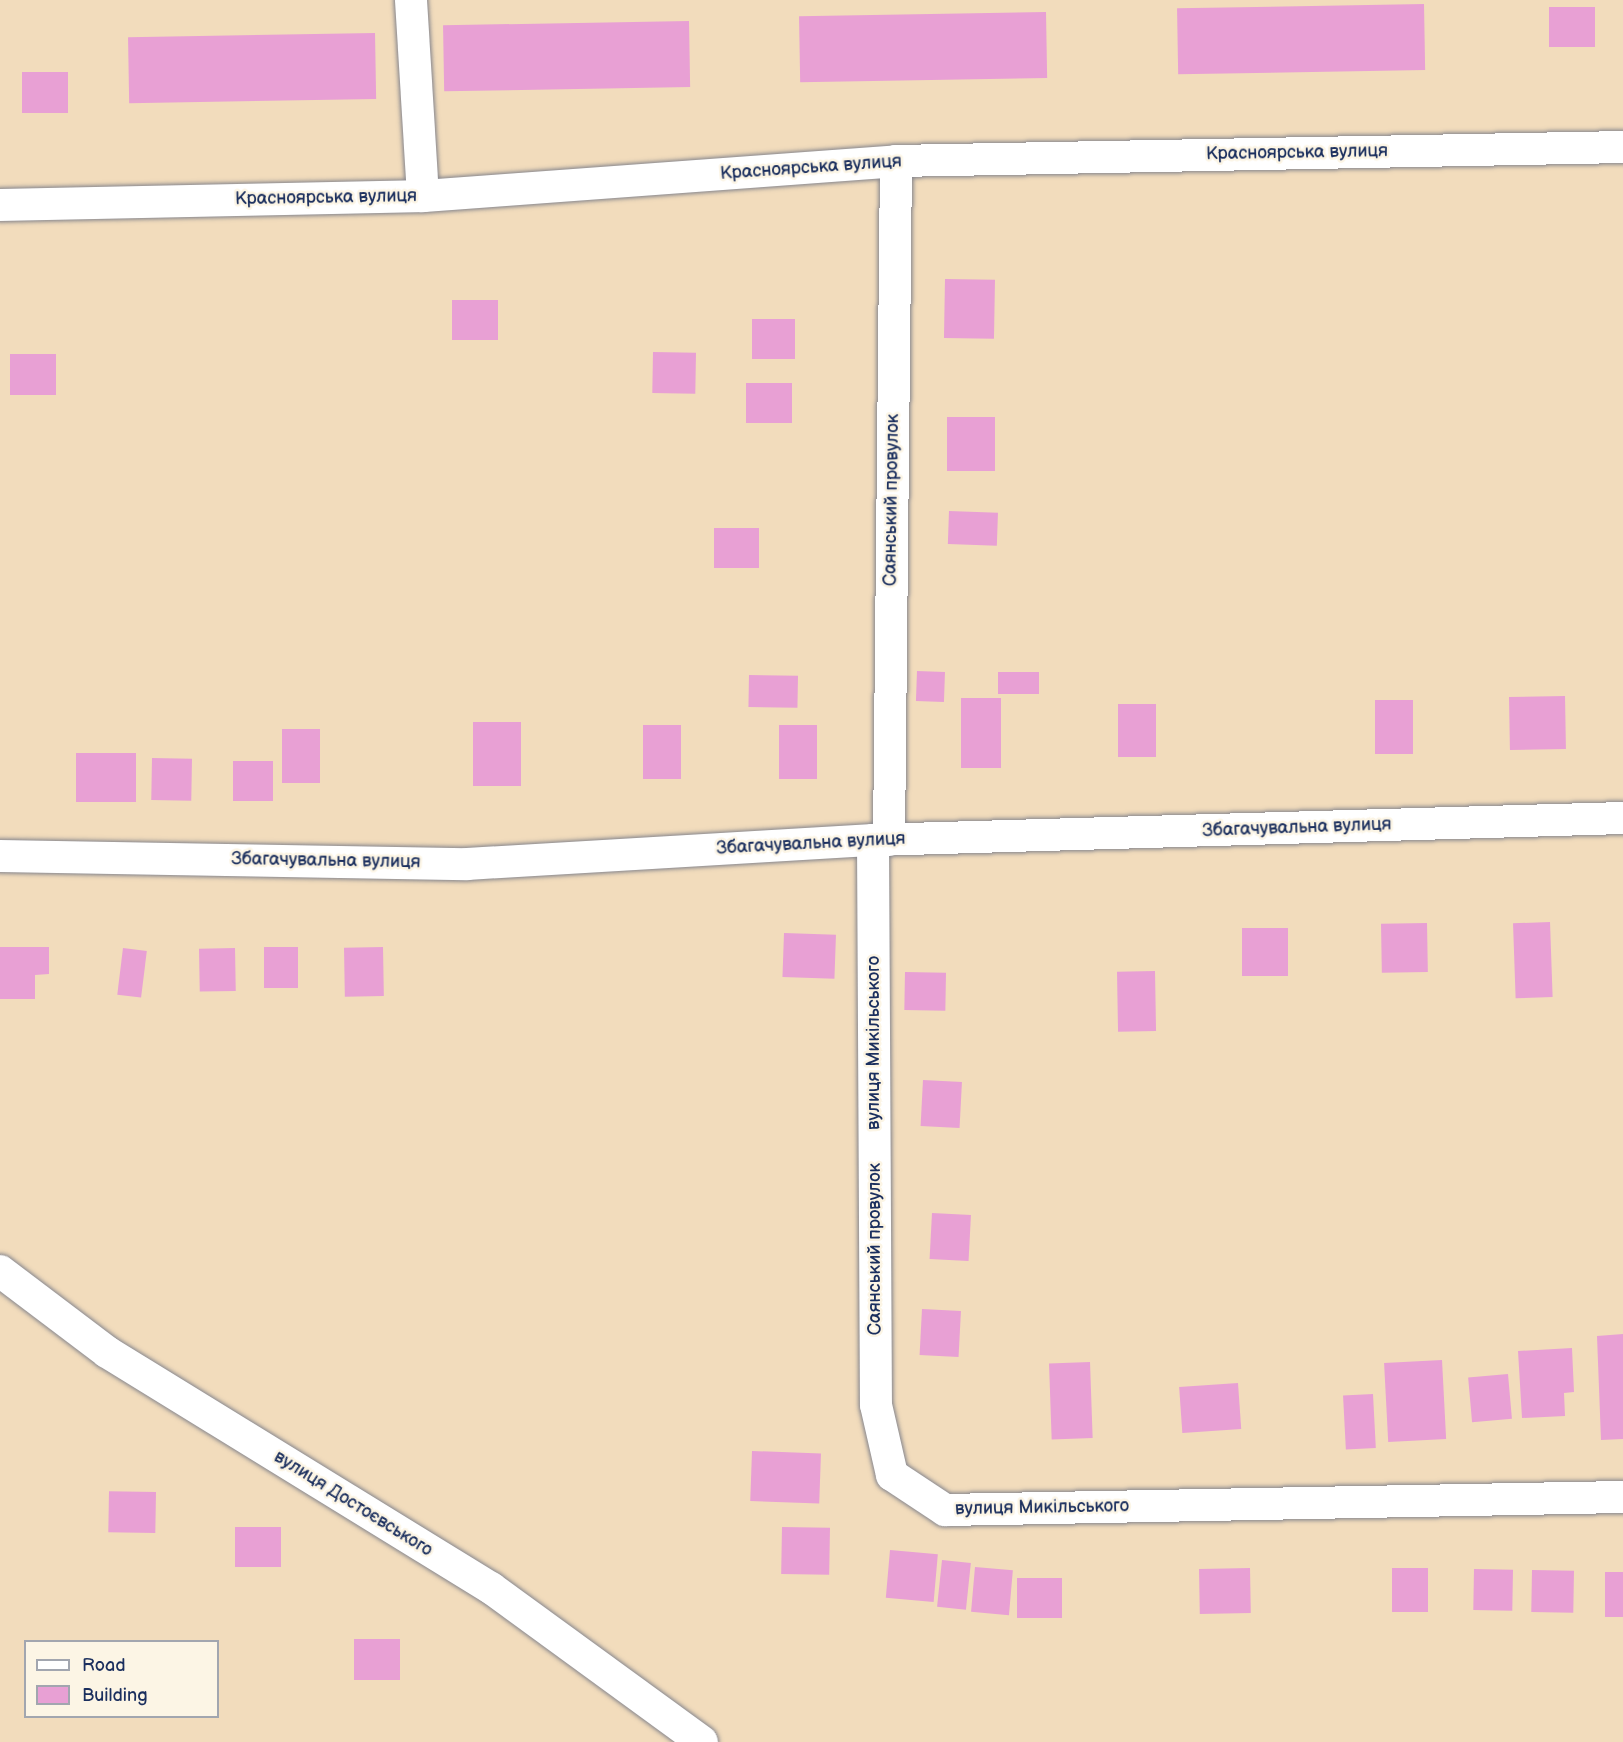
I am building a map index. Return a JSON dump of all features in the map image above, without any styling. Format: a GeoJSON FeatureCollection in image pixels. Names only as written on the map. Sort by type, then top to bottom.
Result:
{"type":"FeatureCollection","features":[{"type":"Feature","properties":{"kind":"street"},"geometry":{"type":"LineString","coordinates":[[411,0],[423,196]]}},
{"type":"Feature","properties":{"kind":"street","name":"Красноярська вулиця"},"geometry":{"type":"LineString","coordinates":[[0,205],[423,196],[896,161],[1623,147]]}},
{"type":"Feature","properties":{"kind":"street","name":"Саянський провулок"},"geometry":{"type":"LineString","coordinates":[[881,840],[896,161]]}},
{"type":"Feature","properties":{"kind":"street","name":"Збагачувальна вулиця"},"geometry":{"type":"LineString","coordinates":[[0,856],[467,864],[881,840],[1623,818]]}},
{"type":"Feature","properties":{"kind":"street","name":"вулиця Микільського"},"geometry":{"type":"LineString","coordinates":[[881,840],[876,1405],[892,1475],[945,1510],[1623,1497]]}},
{"type":"Feature","properties":{"kind":"street","name":"вулиця Достоєвського"},"geometry":{"type":"LineString","coordinates":[[0,1271],[107,1352],[491,1588],[702,1742]]}},
{"type":"Feature","properties":{"kind":"building"},"geometry":{"type":"Polygon","coordinates":[[[1424,4],[1425,70],[1178,74],[1177,8],[1424,4]]]}},
{"type":"Feature","properties":{"kind":"building"},"geometry":{"type":"Polygon","coordinates":[[[1549,7],[1595,7],[1595,47],[1549,47],[1549,7]]]}},
{"type":"Feature","properties":{"kind":"building"},"geometry":{"type":"Polygon","coordinates":[[[1046,12],[1047,78],[800,82],[799,16],[1046,12]]]}},
{"type":"Feature","properties":{"kind":"building"},"geometry":{"type":"Polygon","coordinates":[[[689,21],[690,87],[444,91],[443,25],[689,21]]]}},
{"type":"Feature","properties":{"kind":"building"},"geometry":{"type":"Polygon","coordinates":[[[375,33],[376,99],[129,103],[128,37],[375,33]]]}},
{"type":"Feature","properties":{"kind":"building"},"geometry":{"type":"Polygon","coordinates":[[[22,72],[68,72],[68,113],[22,113],[22,72]]]}},
{"type":"Feature","properties":{"kind":"building"},"geometry":{"type":"Polygon","coordinates":[[[945,279],[995,280],[994,339],[944,338],[945,279]]]}},
{"type":"Feature","properties":{"kind":"building"},"geometry":{"type":"Polygon","coordinates":[[[452,300],[498,300],[498,340],[452,340],[452,300]]]}},
{"type":"Feature","properties":{"kind":"building"},"geometry":{"type":"Polygon","coordinates":[[[752,319],[795,319],[795,359],[752,359],[752,319]]]}},
{"type":"Feature","properties":{"kind":"building"},"geometry":{"type":"Polygon","coordinates":[[[653,352],[696,353],[695,394],[652,393],[653,352]]]}},
{"type":"Feature","properties":{"kind":"building"},"geometry":{"type":"Polygon","coordinates":[[[10,354],[56,354],[56,395],[10,395],[10,354]]]}},
{"type":"Feature","properties":{"kind":"building"},"geometry":{"type":"Polygon","coordinates":[[[746,383],[792,383],[792,423],[746,423],[746,383]]]}},
{"type":"Feature","properties":{"kind":"building"},"geometry":{"type":"Polygon","coordinates":[[[947,417],[995,417],[995,471],[947,471],[947,417]]]}},
{"type":"Feature","properties":{"kind":"building"},"geometry":{"type":"Polygon","coordinates":[[[949,511],[998,513],[997,546],[948,544],[949,511]]]}},
{"type":"Feature","properties":{"kind":"building"},"geometry":{"type":"Polygon","coordinates":[[[714,528],[759,528],[759,568],[714,568],[714,528]]]}},
{"type":"Feature","properties":{"kind":"building"},"geometry":{"type":"Polygon","coordinates":[[[917,671],[945,672],[944,702],[916,701],[917,671]]]}},
{"type":"Feature","properties":{"kind":"building"},"geometry":{"type":"Polygon","coordinates":[[[998,672],[1039,672],[1039,694],[998,694],[998,672]]]}},
{"type":"Feature","properties":{"kind":"building"},"geometry":{"type":"Polygon","coordinates":[[[749,675],[798,676],[797,708],[748,707],[749,675]]]}},
{"type":"Feature","properties":{"kind":"building"},"geometry":{"type":"Polygon","coordinates":[[[1565,696],[1566,749],[1510,750],[1509,697],[1565,696]]]}},
{"type":"Feature","properties":{"kind":"building"},"geometry":{"type":"Polygon","coordinates":[[[961,698],[1001,698],[1001,768],[961,768],[961,698]]]}},
{"type":"Feature","properties":{"kind":"building"},"geometry":{"type":"Polygon","coordinates":[[[1375,700],[1413,700],[1413,754],[1375,754],[1375,700]]]}},
{"type":"Feature","properties":{"kind":"building"},"geometry":{"type":"Polygon","coordinates":[[[1118,704],[1156,704],[1156,757],[1118,757],[1118,704]]]}},
{"type":"Feature","properties":{"kind":"building"},"geometry":{"type":"Polygon","coordinates":[[[473,722],[521,722],[521,786],[473,786],[473,722]]]}},
{"type":"Feature","properties":{"kind":"building"},"geometry":{"type":"Polygon","coordinates":[[[643,725],[681,725],[681,779],[643,779],[643,725]]]}},
{"type":"Feature","properties":{"kind":"building"},"geometry":{"type":"Polygon","coordinates":[[[779,725],[817,725],[817,779],[779,779],[779,725]]]}},
{"type":"Feature","properties":{"kind":"building"},"geometry":{"type":"Polygon","coordinates":[[[282,729],[320,729],[320,783],[282,783],[282,729]]]}},
{"type":"Feature","properties":{"kind":"building"},"geometry":{"type":"Polygon","coordinates":[[[76,753],[136,753],[136,802],[76,802],[76,753]]]}},
{"type":"Feature","properties":{"kind":"building"},"geometry":{"type":"Polygon","coordinates":[[[152,758],[192,759],[191,801],[151,800],[152,758]]]}},
{"type":"Feature","properties":{"kind":"building"},"geometry":{"type":"Polygon","coordinates":[[[233,761],[273,761],[273,801],[233,801],[233,761]]]}},
{"type":"Feature","properties":{"kind":"building"},"geometry":{"type":"Polygon","coordinates":[[[1550,922],[1553,997],[1516,998],[1513,923],[1550,922]]]}},
{"type":"Feature","properties":{"kind":"building"},"geometry":{"type":"Polygon","coordinates":[[[1427,923],[1428,972],[1382,973],[1381,924],[1427,923]]]}},
{"type":"Feature","properties":{"kind":"building"},"geometry":{"type":"Polygon","coordinates":[[[1242,928],[1288,928],[1288,976],[1242,976],[1242,928]]]}},
{"type":"Feature","properties":{"kind":"building"},"geometry":{"type":"Polygon","coordinates":[[[784,933],[836,935],[834,979],[782,977],[784,933]]]}},
{"type":"Feature","properties":{"kind":"building"},"geometry":{"type":"Polygon","coordinates":[[[0,947],[49,947],[49,974],[35,975],[35,999],[0,999],[0,947]]]}},
{"type":"Feature","properties":{"kind":"building"},"geometry":{"type":"Polygon","coordinates":[[[264,947],[298,947],[298,988],[264,988],[264,947]]]}},
{"type":"Feature","properties":{"kind":"building"},"geometry":{"type":"Polygon","coordinates":[[[383,947],[384,996],[345,997],[344,948],[383,947]]]}},
{"type":"Feature","properties":{"kind":"building"},"geometry":{"type":"Polygon","coordinates":[[[123,948],[147,951],[141,998],[117,995],[123,948]]]}},
{"type":"Feature","properties":{"kind":"building"},"geometry":{"type":"Polygon","coordinates":[[[235,948],[236,991],[200,992],[199,949],[235,948]]]}},
{"type":"Feature","properties":{"kind":"building"},"geometry":{"type":"Polygon","coordinates":[[[1155,971],[1156,1031],[1118,1032],[1117,972],[1155,971]]]}},
{"type":"Feature","properties":{"kind":"building"},"geometry":{"type":"Polygon","coordinates":[[[905,972],[946,973],[945,1011],[904,1010],[905,972]]]}},
{"type":"Feature","properties":{"kind":"building"},"geometry":{"type":"Polygon","coordinates":[[[923,1080],[962,1082],[960,1128],[921,1126],[923,1080]]]}},
{"type":"Feature","properties":{"kind":"building"},"geometry":{"type":"Polygon","coordinates":[[[932,1213],[971,1215],[969,1261],[930,1259],[932,1213]]]}},
{"type":"Feature","properties":{"kind":"building"},"geometry":{"type":"Polygon","coordinates":[[[922,1309],[961,1311],[959,1357],[920,1355],[922,1309]]]}},
{"type":"Feature","properties":{"kind":"building"},"geometry":{"type":"Polygon","coordinates":[[[1623,1334],[1623,1439],[1601,1440],[1597,1336],[1623,1334]]]}},
{"type":"Feature","properties":{"kind":"building"},"geometry":{"type":"Polygon","coordinates":[[[1572,1348],[1574,1392],[1564,1393],[1565,1416],[1522,1418],[1518,1351],[1572,1348]]]}},
{"type":"Feature","properties":{"kind":"building"},"geometry":{"type":"Polygon","coordinates":[[[1442,1360],[1446,1439],[1388,1442],[1384,1363],[1442,1360]]]}},
{"type":"Feature","properties":{"kind":"building"},"geometry":{"type":"Polygon","coordinates":[[[1090,1362],[1093,1438],[1052,1439],[1049,1363],[1090,1362]]]}},
{"type":"Feature","properties":{"kind":"building"},"geometry":{"type":"Polygon","coordinates":[[[1508,1374],[1512,1419],[1472,1422],[1468,1377],[1508,1374]]]}},
{"type":"Feature","properties":{"kind":"building"},"geometry":{"type":"Polygon","coordinates":[[[1238,1383],[1241,1429],[1182,1433],[1179,1387],[1238,1383]]]}},
{"type":"Feature","properties":{"kind":"building"},"geometry":{"type":"Polygon","coordinates":[[[1373,1394],[1376,1448],[1346,1449],[1343,1396],[1373,1394]]]}},
{"type":"Feature","properties":{"kind":"building"},"geometry":{"type":"Polygon","coordinates":[[[752,1451],[821,1453],[819,1503],[750,1501],[752,1451]]]}},
{"type":"Feature","properties":{"kind":"building"},"geometry":{"type":"Polygon","coordinates":[[[109,1491],[156,1492],[155,1533],[108,1532],[109,1491]]]}},
{"type":"Feature","properties":{"kind":"building"},"geometry":{"type":"Polygon","coordinates":[[[235,1527],[281,1527],[281,1567],[235,1567],[235,1527]]]}},
{"type":"Feature","properties":{"kind":"building"},"geometry":{"type":"Polygon","coordinates":[[[782,1527],[830,1528],[829,1575],[781,1574],[782,1527]]]}},
{"type":"Feature","properties":{"kind":"building"},"geometry":{"type":"Polygon","coordinates":[[[890,1550],[938,1554],[934,1602],[886,1598],[890,1550]]]}},
{"type":"Feature","properties":{"kind":"building"},"geometry":{"type":"Polygon","coordinates":[[[942,1560],[971,1563],[966,1610],[937,1607],[942,1560]]]}},
{"type":"Feature","properties":{"kind":"building"},"geometry":{"type":"Polygon","coordinates":[[[975,1567],[1013,1570],[1009,1615],[971,1612],[975,1567]]]}},
{"type":"Feature","properties":{"kind":"building"},"geometry":{"type":"Polygon","coordinates":[[[1250,1568],[1251,1613],[1200,1614],[1199,1569],[1250,1568]]]}},
{"type":"Feature","properties":{"kind":"building"},"geometry":{"type":"Polygon","coordinates":[[[1392,1568],[1428,1568],[1428,1612],[1392,1612],[1392,1568]]]}},
{"type":"Feature","properties":{"kind":"building"},"geometry":{"type":"Polygon","coordinates":[[[1474,1569],[1513,1570],[1512,1611],[1473,1610],[1474,1569]]]}},
{"type":"Feature","properties":{"kind":"building"},"geometry":{"type":"Polygon","coordinates":[[[1532,1570],[1574,1571],[1573,1613],[1531,1612],[1532,1570]]]}},
{"type":"Feature","properties":{"kind":"building"},"geometry":{"type":"Polygon","coordinates":[[[1605,1572],[1623,1572],[1623,1617],[1605,1617],[1605,1572]]]}},
{"type":"Feature","properties":{"kind":"building"},"geometry":{"type":"Polygon","coordinates":[[[1017,1578],[1062,1578],[1062,1618],[1017,1618],[1017,1578]]]}},
{"type":"Feature","properties":{"kind":"building"},"geometry":{"type":"Polygon","coordinates":[[[354,1639],[400,1639],[400,1680],[354,1680],[354,1639]]]}}]}
